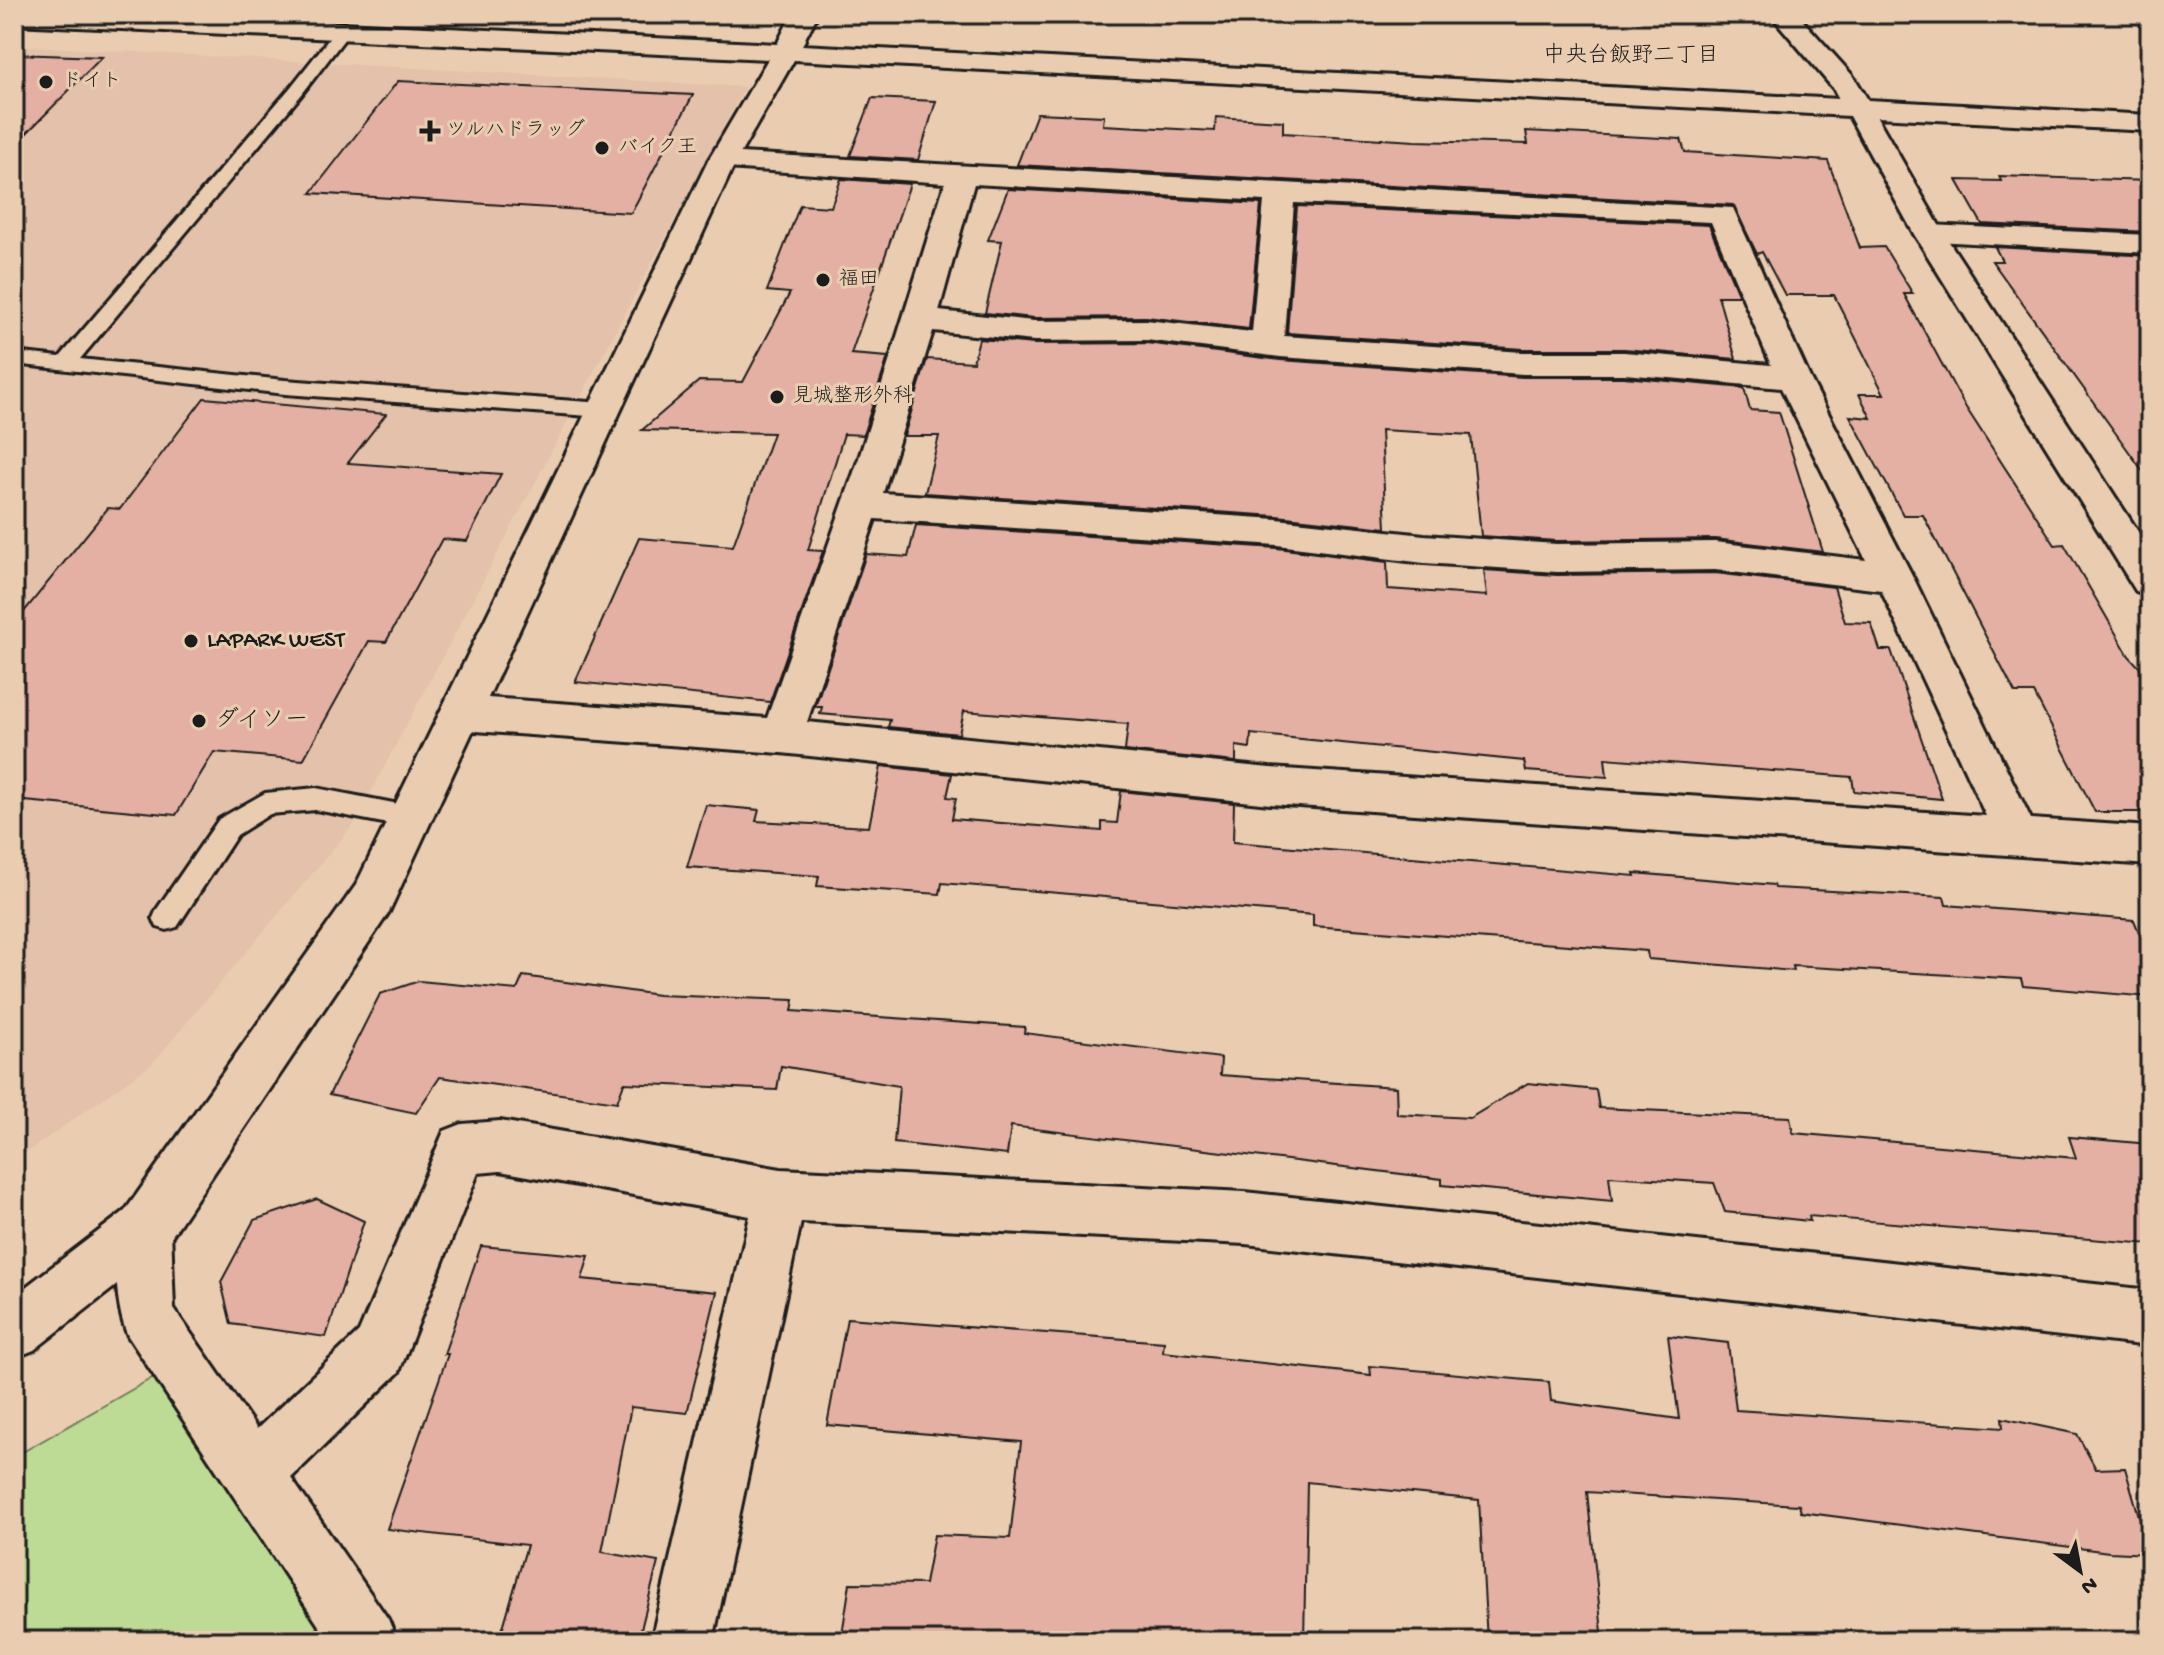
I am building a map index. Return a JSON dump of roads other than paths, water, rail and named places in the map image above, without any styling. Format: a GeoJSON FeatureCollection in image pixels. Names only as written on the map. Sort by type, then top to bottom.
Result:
{"type":"FeatureCollection","features":[{"type":"Feature","properties":{"kind":"street"},"geometry":{"type":"LineString","coordinates":[[1783,14],[1846,87],[1929,234],[2150,581]]}},
{"type":"Feature","properties":{"kind":"street"},"geometry":{"type":"LineString","coordinates":[[14,16],[344,29],[790,32],[1382,57]]}},
{"type":"Feature","properties":{"kind":"street"},"geometry":{"type":"LineString","coordinates":[[790,32],[1846,87],[2150,123]]}},
{"type":"Feature","properties":{"kind":"street"},"geometry":{"type":"LineString","coordinates":[[14,1330],[144,1230],[373,898],[722,161],[790,32]]}},
{"type":"Feature","properties":{"kind":"street"},"geometry":{"type":"LineString","coordinates":[[1981,89],[2150,98]]}},
{"type":"Feature","properties":{"kind":"street"},"geometry":{"type":"LineString","coordinates":[[722,161],[1280,193],[1722,214],[1793,378],[1894,577],[2018,837]]}},
{"type":"Feature","properties":{"kind":"street"},"geometry":{"type":"LineString","coordinates":[[781,736],[863,505],[922,320],[962,176]]}},
{"type":"Feature","properties":{"kind":"street"},"geometry":{"type":"LineString","coordinates":[[1267,345],[1280,193]]}},
{"type":"Feature","properties":{"kind":"street"},"geometry":{"type":"LineString","coordinates":[[1929,234],[2136,244],[2150,278]]}},
{"type":"Feature","properties":{"kind":"street"},"geometry":{"type":"LineString","coordinates":[[922,320],[1034,331],[1146,330],[1267,345],[1523,363],[1624,363],[1793,378]]}},
{"type":"Feature","properties":{"kind":"street"},"geometry":{"type":"LineString","coordinates":[[863,505],[1277,532],[1424,549],[1557,558],[1715,556],[1894,577]]}},
{"type":"Feature","properties":{"kind":"street"},"geometry":{"type":"LineString","coordinates":[[461,713],[781,736],[1270,786],[2150,846]]}},
{"type":"Feature","properties":{"kind":"street"},"geometry":{"type":"LineString","coordinates":[[252,1475],[379,1352],[462,1149],[500,1146],[781,1195],[1245,1218],[2150,1318]]}},
{"type":"Feature","properties":{"kind":"street"},"geometry":{"type":"LineString","coordinates":[[682,1641],[781,1195]]}},
{"type":"Feature","properties":{"kind":"street"},"geometry":{"type":"LineString","coordinates":[[144,1230],[147,1317],[366,1641]]}},
{"type":"Feature","properties":{"kind":"lane"},"geometry":{"type":"LineString","coordinates":[[66,362],[288,100],[344,29]]}},
{"type":"Feature","properties":{"kind":"lane"},"geometry":{"type":"LineString","coordinates":[[14,358],[285,387],[603,410]]}},
{"type":"Feature","properties":{"kind":"lane"},"geometry":{"type":"LineString","coordinates":[[167,918],[228,827],[265,804],[316,799],[409,817]]}},
{"type":"Feature","properties":{"kind":"place","name":"ドイト"},"geometry":{"type":"Point","coordinates":[46,82]}},
{"type":"Feature","properties":{"kind":"place","name":"ツルハドラッグ"},"geometry":{"type":"Point","coordinates":[430,131]}},
{"type":"Feature","properties":{"kind":"place","name":"バイク王"},"geometry":{"type":"Point","coordinates":[602,148]}},
{"type":"Feature","properties":{"kind":"place","name":"福田"},"geometry":{"type":"Point","coordinates":[823,280]}},
{"type":"Feature","properties":{"kind":"place","name":"見城整形外科"},"geometry":{"type":"Point","coordinates":[777,397]}},
{"type":"Feature","properties":{"kind":"place","name":"LAPARK WEST"},"geometry":{"type":"Point","coordinates":[191,641]}},
{"type":"Feature","properties":{"kind":"place","name":"ダイソー"},"geometry":{"type":"Point","coordinates":[199,721]}},
{"type":"Feature","properties":{"kind":"district","name":"中央台飯野二丁目"},"geometry":{"type":"Point","coordinates":[1631,57]}}]}
